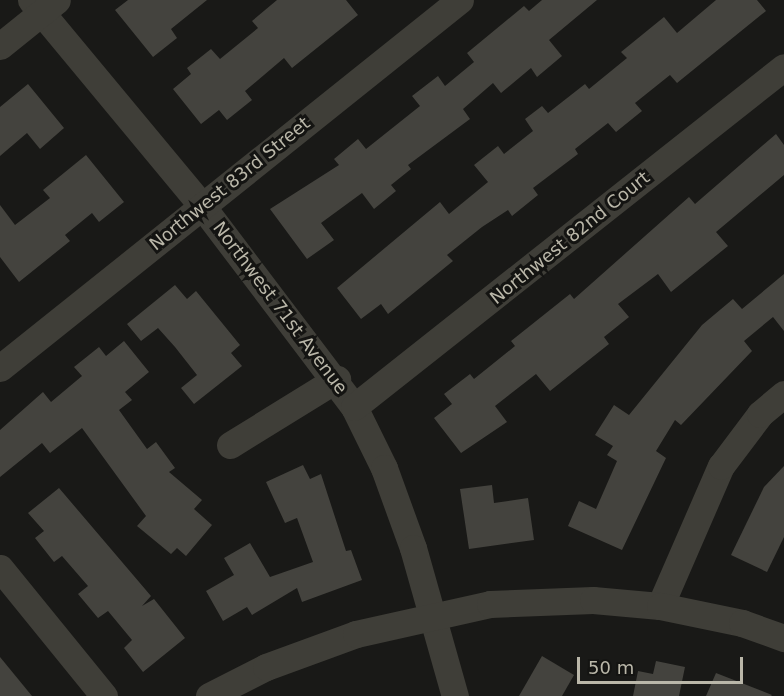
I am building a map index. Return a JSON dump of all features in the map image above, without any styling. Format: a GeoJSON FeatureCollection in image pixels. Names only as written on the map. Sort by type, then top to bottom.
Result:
{"type":"FeatureCollection","features":[{"type":"Feature","properties":{"kind":"street","name":"Northwest 83rd Street"},"geometry":{"type":"LineString","coordinates":[[0,368],[460,0]]}},
{"type":"Feature","properties":{"kind":"street","name":"Northwest 71st Avenue"},"geometry":{"type":"LineString","coordinates":[[43,4],[338,379],[354,406],[384,468],[432,613],[455,696]]}},
{"type":"Feature","properties":{"kind":"street"},"geometry":{"type":"LineString","coordinates":[[0,46],[43,4]]}},
{"type":"Feature","properties":{"kind":"street","name":"Northwest 82nd Court"},"geometry":{"type":"LineString","coordinates":[[354,406],[784,67]]}},
{"type":"Feature","properties":{"kind":"street"},"geometry":{"type":"LineString","coordinates":[[230,445],[338,379]]}},
{"type":"Feature","properties":{"kind":"street"},"geometry":{"type":"LineString","coordinates":[[660,606],[722,466],[760,414],[784,394]]}},
{"type":"Feature","properties":{"kind":"street"},"geometry":{"type":"LineString","coordinates":[[0,568],[104,696]]}},
{"type":"Feature","properties":{"kind":"street"},"geometry":{"type":"LineString","coordinates":[[209,696],[266,667],[432,613],[490,604],[593,600],[660,606],[742,622],[784,638]]}},
{"type":"Feature","properties":{"kind":"building"},"geometry":{"type":"Polygon","coordinates":[[[128,0],[207,0],[171,29],[177,38],[153,57],[115,10],[128,0]]]}},
{"type":"Feature","properties":{"kind":"building"},"geometry":{"type":"Polygon","coordinates":[[[277,0],[346,0],[358,15],[292,68],[284,58],[245,91],[252,100],[227,120],[219,110],[201,124],[173,89],[191,74],[187,68],[211,49],[220,59],[258,28],[252,21],[277,0]]]}},
{"type":"Feature","properties":{"kind":"building"},"geometry":{"type":"Polygon","coordinates":[[[542,0],[597,0],[549,40],[562,56],[537,77],[531,68],[501,93],[493,83],[463,109],[470,119],[408,165],[411,169],[391,185],[396,191],[374,209],[362,193],[321,223],[334,240],[307,259],[270,209],[339,165],[334,159],[358,139],[366,149],[420,106],[412,96],[438,76],[445,86],[474,62],[467,53],[524,6],[529,11],[542,0]]]}},
{"type":"Feature","properties":{"kind":"building"},"geometry":{"type":"Polygon","coordinates":[[[716,0],[757,0],[766,11],[677,83],[670,75],[635,103],[642,111],[616,132],[608,123],[575,149],[578,154],[533,188],[538,195],[512,216],[508,210],[482,227],[447,255],[453,261],[388,314],[381,304],[361,319],[337,288],[440,202],[449,214],[488,182],[474,165],[498,146],[504,154],[533,131],[525,119],[542,106],[548,113],[585,84],[589,89],[627,58],[621,52],[664,17],[677,33],[716,0]]]}},
{"type":"Feature","properties":{"kind":"building"},"geometry":{"type":"Polygon","coordinates":[[[28,84],[64,128],[40,149],[27,133],[0,156],[0,107],[28,84]]]}},
{"type":"Feature","properties":{"kind":"building"},"geometry":{"type":"Polygon","coordinates":[[[776,134],[784,145],[784,175],[716,232],[728,246],[671,292],[658,274],[618,304],[629,317],[604,337],[609,344],[550,391],[536,374],[495,406],[507,422],[461,453],[434,418],[452,404],[444,394],[470,374],[474,379],[515,346],[511,341],[570,294],[574,299],[689,197],[695,204],[776,134]]]}},
{"type":"Feature","properties":{"kind":"building"},"geometry":{"type":"Polygon","coordinates":[[[86,155],[124,202],[99,222],[92,213],[65,235],[70,241],[19,282],[0,257],[0,205],[15,225],[50,198],[43,190],[86,155]]]}},
{"type":"Feature","properties":{"kind":"building"},"geometry":{"type":"Polygon","coordinates":[[[784,274],[784,331],[773,317],[744,341],[752,351],[681,425],[675,420],[656,451],[666,458],[622,550],[568,526],[579,501],[596,509],[617,461],[607,455],[613,446],[595,435],[614,405],[629,415],[702,325],[733,299],[742,309],[784,274]]]}},
{"type":"Feature","properties":{"kind":"building"},"geometry":{"type":"Polygon","coordinates":[[[175,285],[187,299],[196,291],[240,345],[231,353],[242,366],[194,404],[181,388],[197,375],[175,347],[158,328],[141,341],[127,324],[175,285]]]}},
{"type":"Feature","properties":{"kind":"building"},"geometry":{"type":"Polygon","coordinates":[[[124,341],[149,372],[125,392],[132,400],[119,410],[147,449],[156,442],[175,468],[169,472],[202,500],[194,509],[212,525],[186,556],[177,548],[171,554],[137,526],[146,516],[82,428],[50,453],[42,443],[0,477],[0,430],[43,392],[51,402],[82,376],[74,367],[99,347],[106,356],[124,341]]]}},
{"type":"Feature","properties":{"kind":"building"},"geometry":{"type":"Polygon","coordinates":[[[303,465],[310,479],[321,474],[346,551],[351,550],[362,580],[302,602],[297,588],[252,615],[247,607],[223,621],[206,591],[234,575],[224,558],[250,543],[270,577],[313,562],[297,518],[285,523],[266,482],[303,465]]]}},
{"type":"Feature","properties":{"kind":"building"},"geometry":{"type":"Polygon","coordinates":[[[784,466],[784,537],[767,572],[731,555],[764,487],[784,466]]]}},
{"type":"Feature","properties":{"kind":"building"},"geometry":{"type":"Polygon","coordinates":[[[492,485],[494,503],[528,498],[534,540],[469,549],[460,489],[492,485]]]}},
{"type":"Feature","properties":{"kind":"building"},"geometry":{"type":"Polygon","coordinates":[[[59,488],[151,596],[142,606],[154,599],[185,638],[143,672],[124,648],[132,640],[108,611],[98,618],[78,594],[88,586],[62,556],[54,562],[35,538],[44,531],[28,513],[59,488]]]}},
{"type":"Feature","properties":{"kind":"building"},"geometry":{"type":"Polygon","coordinates":[[[542,656],[574,675],[562,696],[519,696],[542,656]]]}},
{"type":"Feature","properties":{"kind":"building"},"geometry":{"type":"Polygon","coordinates":[[[0,657],[32,696],[0,696],[0,657]]]}},
{"type":"Feature","properties":{"kind":"building"},"geometry":{"type":"Polygon","coordinates":[[[656,661],[685,667],[679,696],[633,696],[638,671],[653,674],[656,661]]]}},
{"type":"Feature","properties":{"kind":"building"},"geometry":{"type":"Polygon","coordinates":[[[716,673],[772,695],[706,696],[716,673]]]}}]}
